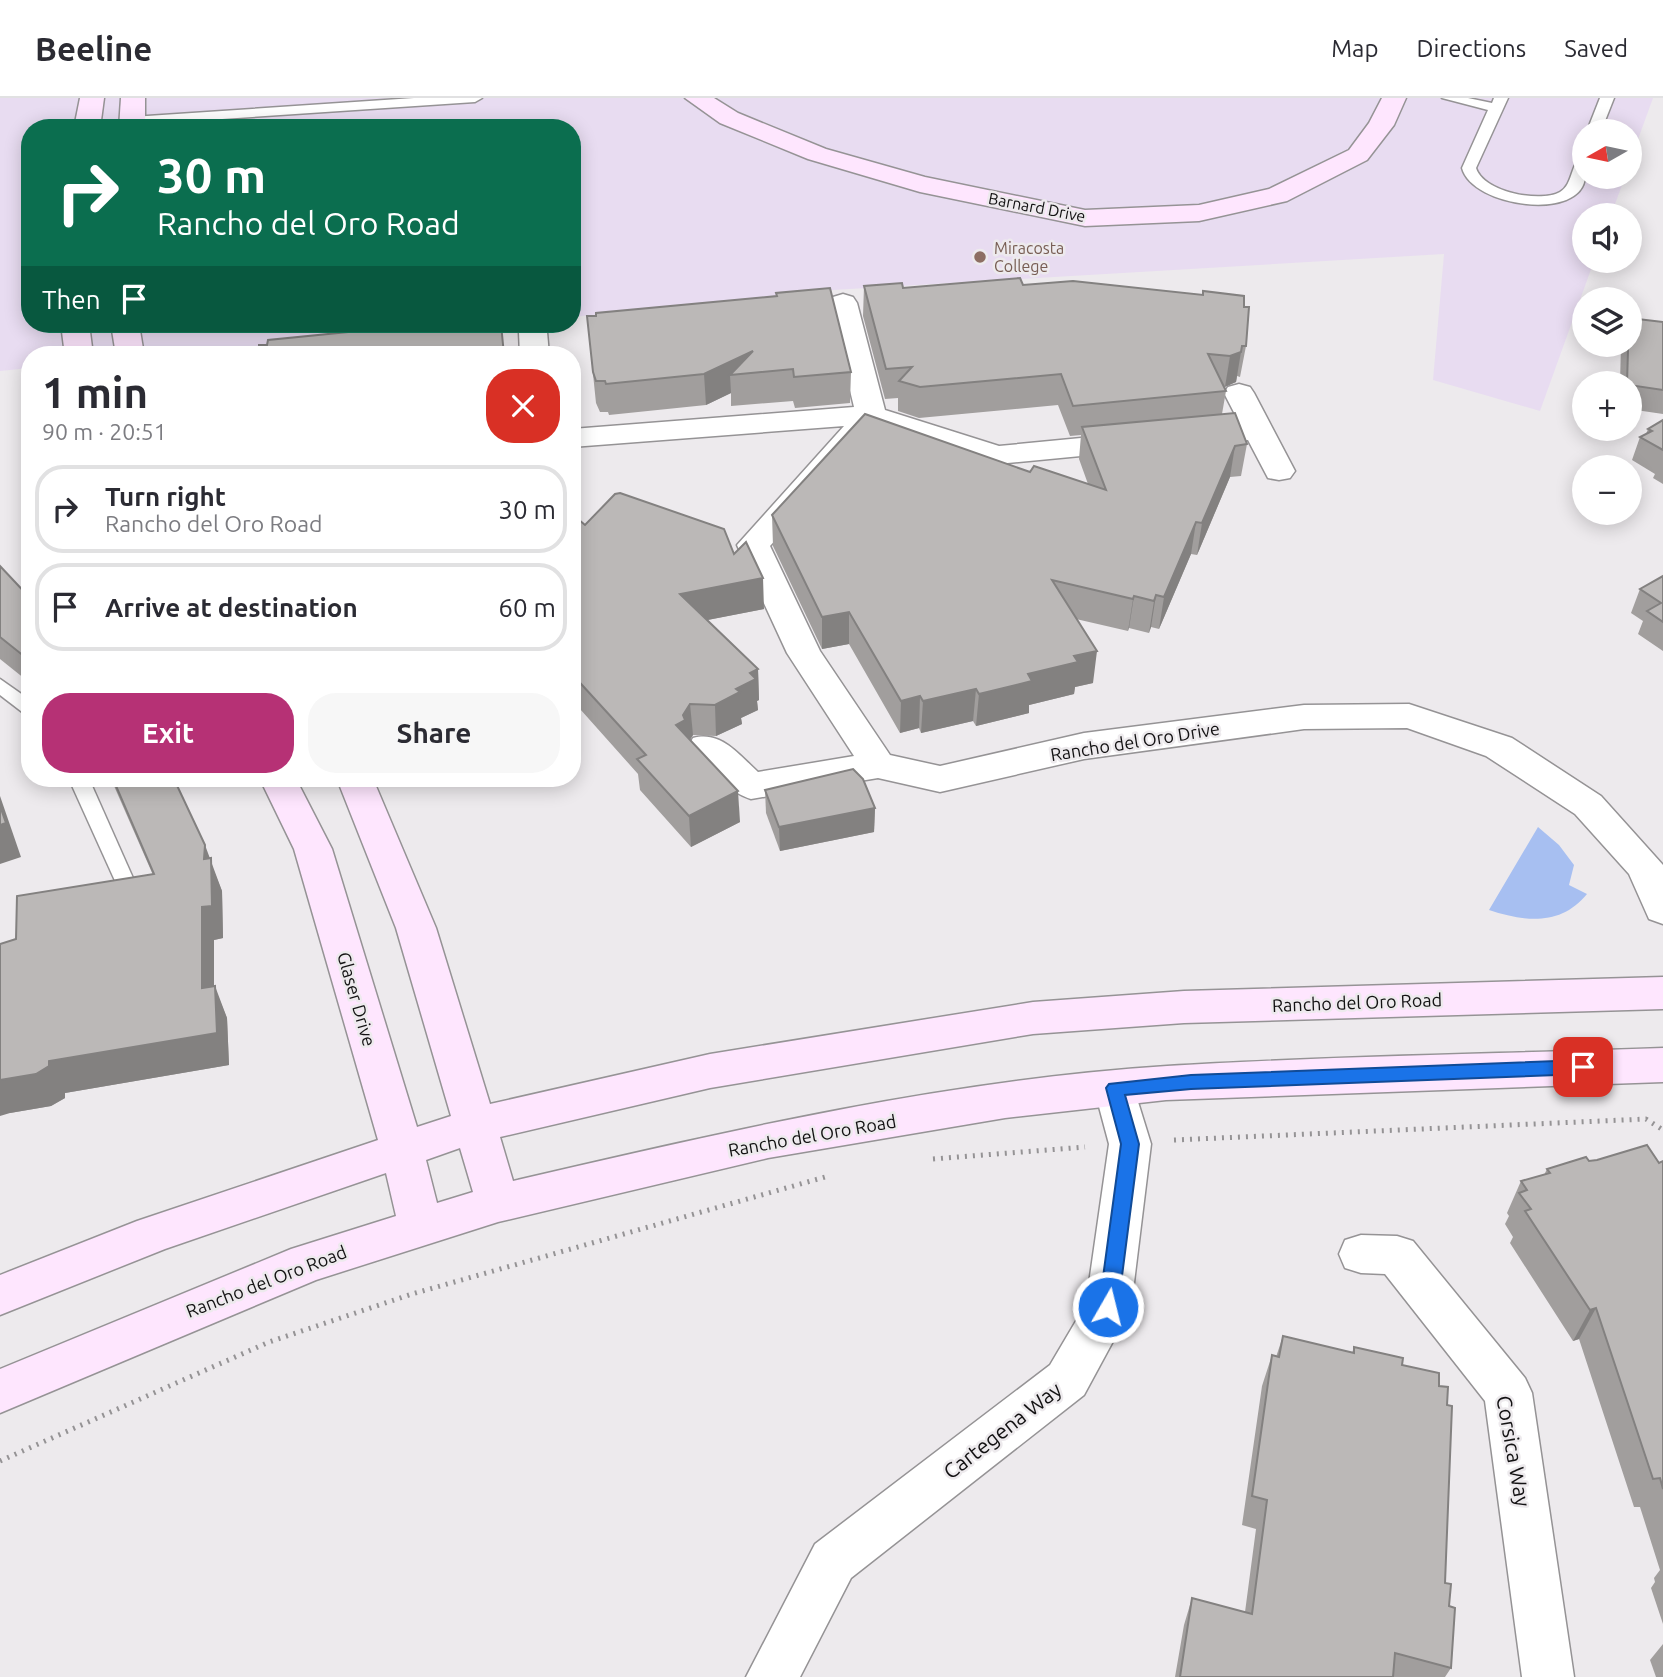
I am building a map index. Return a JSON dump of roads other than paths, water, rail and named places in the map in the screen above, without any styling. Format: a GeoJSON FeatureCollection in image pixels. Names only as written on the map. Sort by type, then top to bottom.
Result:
{"type":"FeatureCollection","features":[{"type":"Feature","properties":{"kind":"main road"},"geometry":{"type":"LineString","coordinates":[[88,119],[92,98]]}},
{"type":"Feature","properties":{"kind":"main road","name":"Barnard Drive"},"geometry":{"type":"LineString","coordinates":[[697,98],[729,118],[817,155],[920,184],[1085,218],[1199,214],[1278,195],[1358,155],[1381,125],[1394,98]]}},
{"type":"Feature","properties":{"kind":"main road","name":"Glaser Drive"},"geometry":{"type":"LineString","coordinates":[[282,787],[313,849],[402,1150],[420,1226]]}},
{"type":"Feature","properties":{"kind":"main road"},"geometry":{"type":"LineString","coordinates":[[358,787],[416,928],[477,1125],[498,1203]]}},
{"type":"Feature","properties":{"kind":"main road","name":"Rancho del Oro Road"},"geometry":{"type":"LineString","coordinates":[[0,1295],[153,1234],[477,1125],[710,1071],[1033,1018],[1184,1007],[1663,993]]}},
{"type":"Feature","properties":{"kind":"main road","name":"Rancho del Oro Road"},"geometry":{"type":"LineString","coordinates":[[0,1392],[60,1364],[307,1263],[498,1203],[768,1140],[1005,1101],[1115,1088],[1329,1076],[1663,1065]]}},
{"type":"Feature","properties":{"kind":"street"},"geometry":{"type":"LineString","coordinates":[[843,303],[871,415]]}},
{"type":"Feature","properties":{"kind":"street"},"geometry":{"type":"LineString","coordinates":[[1239,393],[1279,471]]}},
{"type":"Feature","properties":{"kind":"street"},"geometry":{"type":"LineString","coordinates":[[706,747],[751,786],[878,765],[803,653],[753,545],[871,415]]}},
{"type":"Feature","properties":{"kind":"street"},"geometry":{"type":"LineString","coordinates":[[581,437],[871,415],[998,455],[1256,430]]}},
{"type":"Feature","properties":{"kind":"street","name":"Rancho del Oro Drive"},"geometry":{"type":"LineString","coordinates":[[878,765],[940,779],[1084,746],[1304,718],[1409,716],[1499,747],[1588,806],[1645,867],[1663,909]]}},
{"type":"Feature","properties":{"kind":"street","name":"Cartegena Way"},"geometry":{"type":"LineString","coordinates":[[772,1677],[833,1561],[1067,1380],[1108,1307],[1130,1144],[1115,1088]]}},
{"type":"Feature","properties":{"kind":"street","name":"Corsica Way"},"geometry":{"type":"LineString","coordinates":[[1361,1254],[1397,1255],[1507,1393],[1548,1677]]}},
{"type":"Feature","properties":{"kind":"lane"},"geometry":{"type":"LineString","coordinates":[[132,116],[475,98]]}},
{"type":"Feature","properties":{"kind":"lane"},"geometry":{"type":"LineString","coordinates":[[1449,98],[1498,103],[1468,173],[1482,189],[1541,201],[1559,198],[1572,187]]}},
{"type":"Feature","properties":{"kind":"lane"},"geometry":{"type":"LineString","coordinates":[[1599,119],[1607,98]]}},
{"type":"Feature","properties":{"kind":"lane"},"geometry":{"type":"LineString","coordinates":[[0,685],[21,703]]}},
{"type":"Feature","properties":{"kind":"lane"},"geometry":{"type":"LineString","coordinates":[[83,787],[123,878]]}},
{"type":"Feature","properties":{"kind":"water"},"geometry":{"type":"Polygon","coordinates":[[[1538,827],[1559,845],[1574,865],[1569,885],[1587,894],[1566,912],[1542,918],[1529,919],[1489,910],[1538,827]]]}},
{"type":"Feature","properties":{"kind":"place","name":"Miracosta College"},"geometry":{"type":"Point","coordinates":[980,257]}}]}
